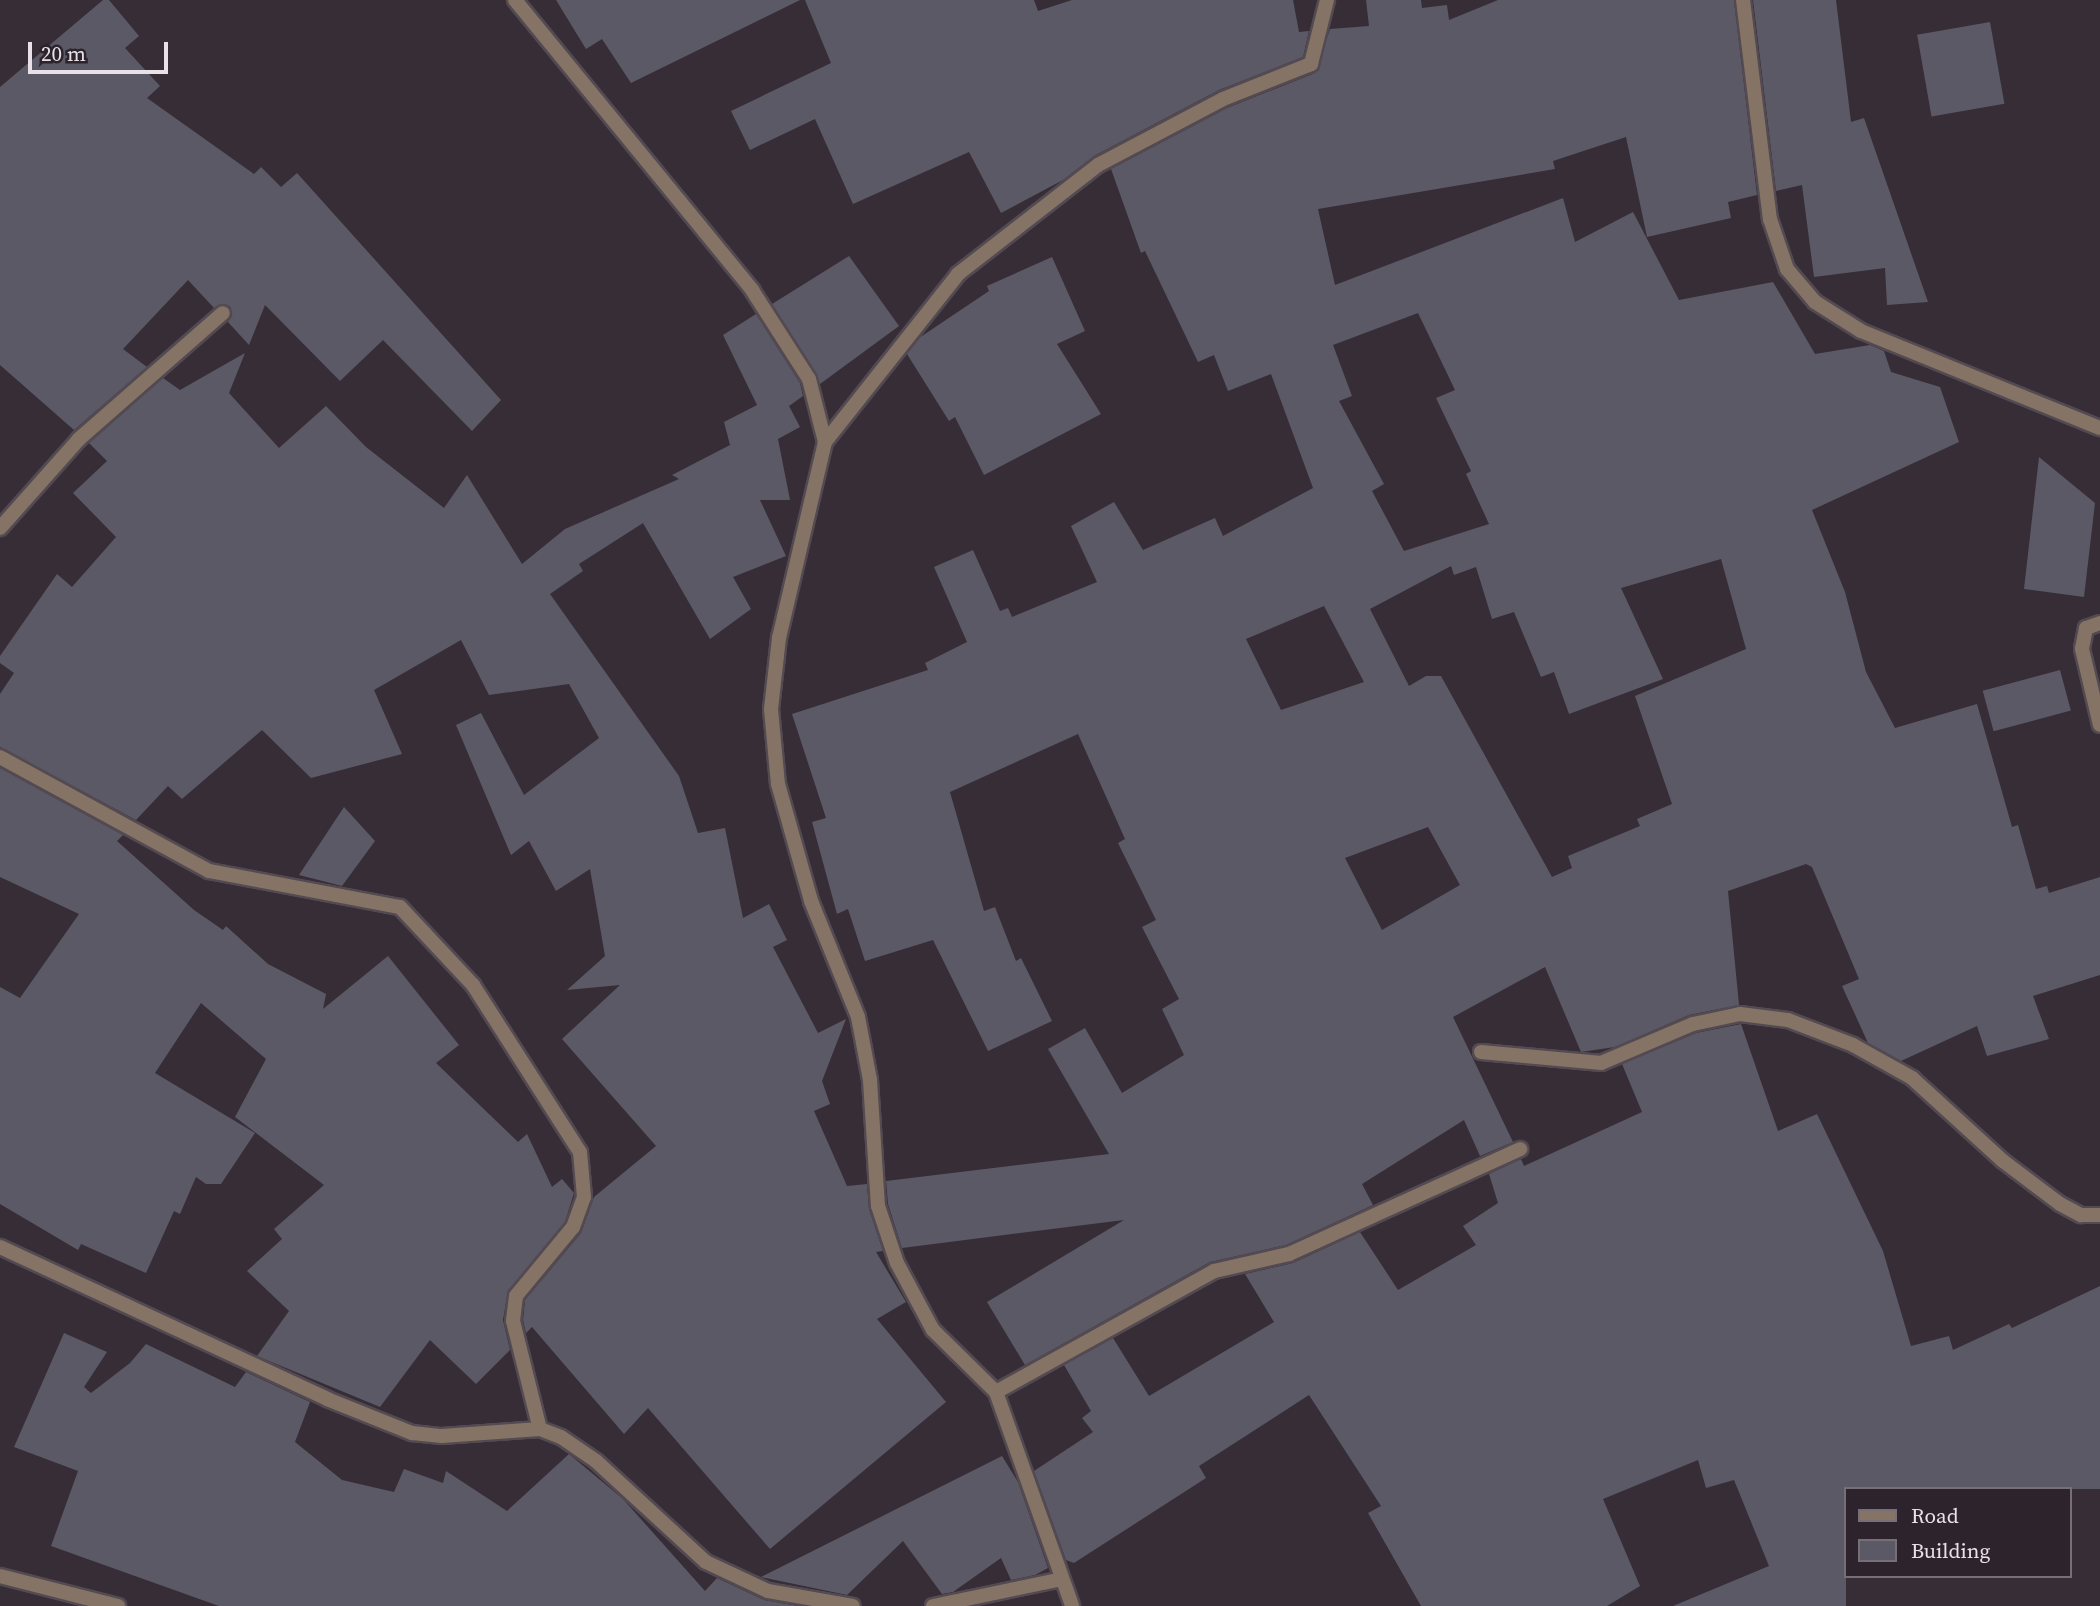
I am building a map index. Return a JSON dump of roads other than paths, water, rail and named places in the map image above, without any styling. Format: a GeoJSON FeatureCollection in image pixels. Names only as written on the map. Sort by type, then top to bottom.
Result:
{"type":"FeatureCollection","features":[{"type":"Feature","properties":{"kind":"street"},"geometry":{"type":"LineString","coordinates":[[515,0],[752,290],[808,379],[825,442]]}},
{"type":"Feature","properties":{"kind":"street"},"geometry":{"type":"LineString","coordinates":[[1072,1606],[996,1392],[933,1330],[897,1262],[878,1206],[870,1080],[858,1017],[811,901],[778,784],[771,709],[779,638],[825,442],[958,274],[1098,165],[1223,99],[1311,64],[1327,0]]}},
{"type":"Feature","properties":{"kind":"street"},"geometry":{"type":"LineString","coordinates":[[1743,0],[1770,219],[1787,269],[1815,302],[1861,331],[2100,428]]}},
{"type":"Feature","properties":{"kind":"street"},"geometry":{"type":"LineString","coordinates":[[0,528],[79,439],[223,313]]}},
{"type":"Feature","properties":{"kind":"street"},"geometry":{"type":"LineString","coordinates":[[2100,623],[2086,628],[2082,649],[2100,725]]}},
{"type":"Feature","properties":{"kind":"street"},"geometry":{"type":"LineString","coordinates":[[0,757],[209,871],[400,907],[473,985],[580,1152],[584,1197],[573,1227],[516,1296],[513,1321],[540,1429]]}},
{"type":"Feature","properties":{"kind":"street"},"geometry":{"type":"LineString","coordinates":[[1481,1052],[1601,1063],[1693,1024],[1740,1014],[1788,1020],[1853,1045],[1912,1078],[2003,1161],[2060,1204],[2081,1215],[2100,1215]]}},
{"type":"Feature","properties":{"kind":"street"},"geometry":{"type":"LineString","coordinates":[[996,1392],[1214,1271],[1289,1254],[1520,1149]]}},
{"type":"Feature","properties":{"kind":"street"},"geometry":{"type":"LineString","coordinates":[[0,1247],[327,1399],[412,1433],[442,1436],[540,1429],[596,1461],[706,1562],[768,1591],[853,1606]]}},
{"type":"Feature","properties":{"kind":"street"},"geometry":{"type":"LineString","coordinates":[[0,1576],[118,1606]]}},
{"type":"Feature","properties":{"kind":"street"},"geometry":{"type":"LineString","coordinates":[[933,1606],[1062,1579]]}}]}
